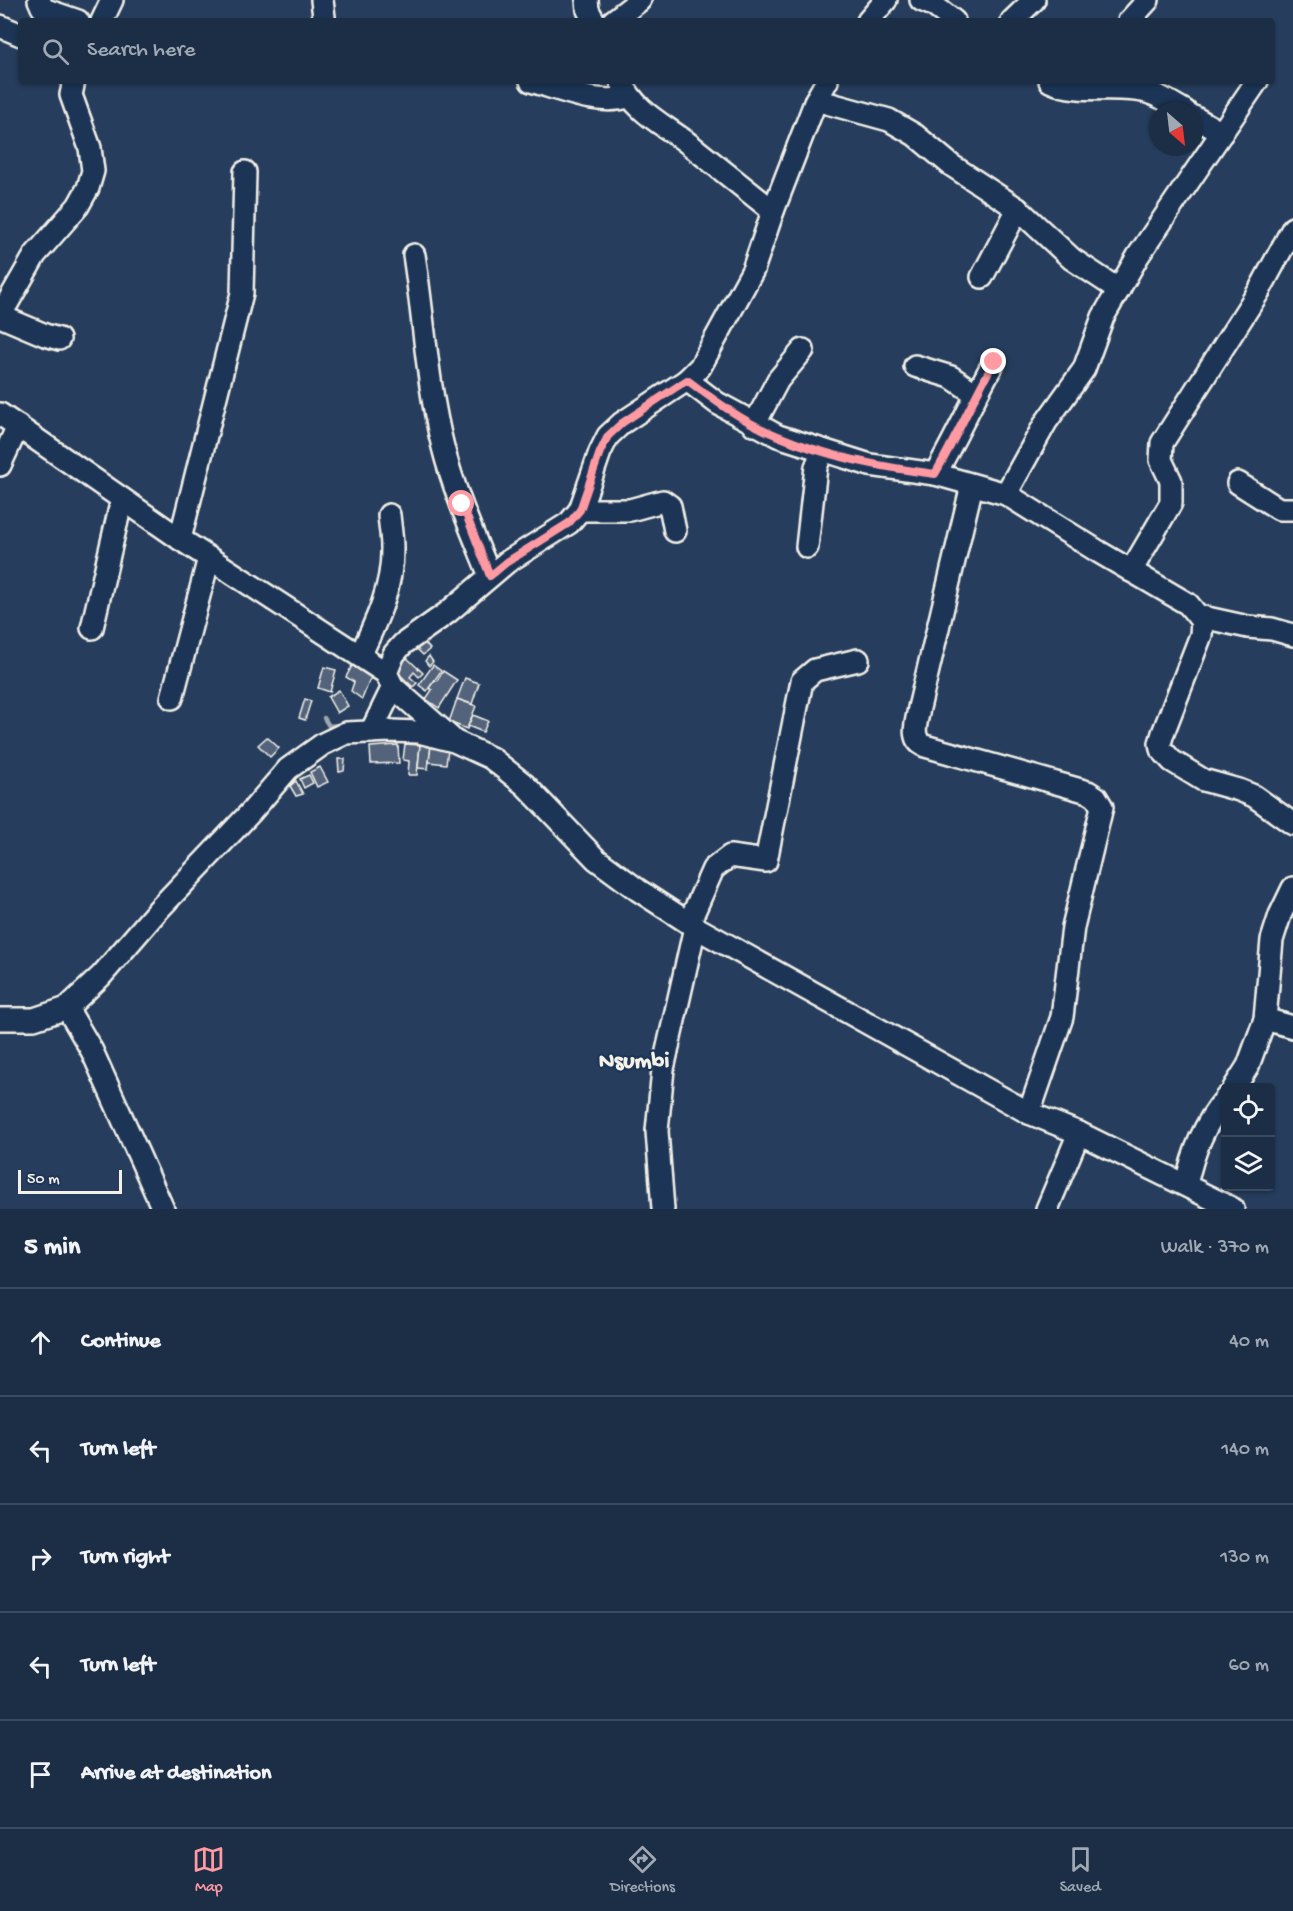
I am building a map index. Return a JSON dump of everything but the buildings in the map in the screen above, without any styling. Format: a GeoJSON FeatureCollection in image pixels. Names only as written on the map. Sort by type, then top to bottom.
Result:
{"type":"FeatureCollection","features":[{"type":"Feature","properties":{"kind":"street"},"geometry":{"type":"LineString","coordinates":[[39,0],[46,10],[65,18]]}},
{"type":"Feature","properties":{"kind":"street"},"geometry":{"type":"LineString","coordinates":[[103,18],[112,0]]}},
{"type":"Feature","properties":{"kind":"street"},"geometry":{"type":"LineString","coordinates":[[587,0],[588,10],[592,18]]}},
{"type":"Feature","properties":{"kind":"street"},"geometry":{"type":"LineString","coordinates":[[617,18],[640,0]]}},
{"type":"Feature","properties":{"kind":"street"},"geometry":{"type":"LineString","coordinates":[[870,18],[886,0]]}},
{"type":"Feature","properties":{"kind":"street"},"geometry":{"type":"LineString","coordinates":[[921,0],[933,5],[950,18]]}},
{"type":"Feature","properties":{"kind":"street"},"geometry":{"type":"LineString","coordinates":[[1015,18],[1034,0]]}},
{"type":"Feature","properties":{"kind":"street"},"geometry":{"type":"LineString","coordinates":[[1132,18],[1148,0]]}},
{"type":"Feature","properties":{"kind":"street"},"geometry":{"type":"LineString","coordinates":[[0,26],[18,34]]}},
{"type":"Feature","properties":{"kind":"street"},"geometry":{"type":"LineString","coordinates":[[59,339],[0,316],[35,255],[78,206],[88,188],[93,171],[90,148],[71,95],[73,84]]}},
{"type":"Feature","properties":{"kind":"street"},"geometry":{"type":"LineString","coordinates":[[542,84],[596,99],[616,100],[625,89],[645,114],[686,142],[773,211]]}},
{"type":"Feature","properties":{"kind":"street"},"geometry":{"type":"LineString","coordinates":[[371,732],[390,680],[394,654],[403,644],[447,614],[507,562],[569,523],[580,510],[600,452],[608,436],[622,423],[687,380],[700,368],[753,270],[816,100],[825,84]]}},
{"type":"Feature","properties":{"kind":"street"},"geometry":{"type":"LineString","coordinates":[[1060,84],[1071,87],[1085,84],[1148,92],[1170,102]]}},
{"type":"Feature","properties":{"kind":"street"},"geometry":{"type":"LineString","coordinates":[[1006,494],[1046,422],[1084,369],[1103,317],[1138,256],[1255,84]]}},
{"type":"Feature","properties":{"kind":"street"},"geometry":{"type":"LineString","coordinates":[[816,100],[889,120],[915,135],[951,165],[1018,209],[1071,259],[1119,290]]}},
{"type":"Feature","properties":{"kind":"street"},"geometry":{"type":"LineString","coordinates":[[1203,122],[1222,133]]}},
{"type":"Feature","properties":{"kind":"street"},"geometry":{"type":"LineString","coordinates":[[180,539],[242,293],[245,172]]}},
{"type":"Feature","properties":{"kind":"street"},"geometry":{"type":"LineString","coordinates":[[982,277],[1018,209]]}},
{"type":"Feature","properties":{"kind":"street"},"geometry":{"type":"LineString","coordinates":[[1131,571],[1171,503],[1171,481],[1161,460],[1162,443],[1259,291],[1293,228]]}},
{"type":"Feature","properties":{"kind":"street"},"geometry":{"type":"LineString","coordinates":[[414,255],[427,363],[443,447],[490,576]]}},
{"type":"Feature","properties":{"kind":"street"},"geometry":{"type":"LineString","coordinates":[[754,425],[778,380],[803,350]]}},
{"type":"Feature","properties":{"kind":"street"},"geometry":{"type":"LineString","coordinates":[[935,474],[960,432],[976,394],[994,362]]}},
{"type":"Feature","properties":{"kind":"street"},"geometry":{"type":"LineString","coordinates":[[915,366],[951,377],[976,394]]}},
{"type":"Feature","properties":{"kind":"street"},"geometry":{"type":"LineString","coordinates":[[687,380],[717,403],[754,425],[822,452],[870,465],[935,474],[1006,494],[1188,604],[1202,621],[1201,634],[1163,733],[1161,749],[1172,760],[1203,780],[1254,796],[1293,824]]}},
{"type":"Feature","properties":{"kind":"street"},"geometry":{"type":"LineString","coordinates":[[0,465],[9,420],[180,539],[360,657],[390,680],[454,741]]}},
{"type":"Feature","properties":{"kind":"street"},"geometry":{"type":"LineString","coordinates":[[807,547],[816,467],[822,452]]}},
{"type":"Feature","properties":{"kind":"street"},"geometry":{"type":"LineString","coordinates":[[1238,483],[1279,509],[1293,509]]}},
{"type":"Feature","properties":{"kind":"street"},"geometry":{"type":"LineString","coordinates":[[972,485],[919,708],[916,740],[925,746],[1088,792],[1096,797],[1102,807],[1073,927],[1062,1017],[1029,1113]]}},
{"type":"Feature","properties":{"kind":"street"},"geometry":{"type":"LineString","coordinates":[[92,628],[122,499]]}},
{"type":"Feature","properties":{"kind":"street"},"geometry":{"type":"LineString","coordinates":[[580,510],[630,510],[663,501],[670,506],[675,531]]}},
{"type":"Feature","properties":{"kind":"street"},"geometry":{"type":"LineString","coordinates":[[360,657],[383,606],[390,577],[392,550],[389,515]]}},
{"type":"Feature","properties":{"kind":"street"},"geometry":{"type":"LineString","coordinates":[[172,698],[209,558]]}},
{"type":"Feature","properties":{"kind":"street"},"geometry":{"type":"LineString","coordinates":[[1198,616],[1293,635]]}},
{"type":"Feature","properties":{"kind":"street"},"geometry":{"type":"LineString","coordinates":[[663,1209],[657,1131],[663,1069],[692,925],[713,869],[730,856],[766,861],[802,681],[815,670],[858,660]]}},
{"type":"Feature","properties":{"kind":"street"},"geometry":{"type":"LineString","coordinates":[[0,1019],[34,1019],[68,1008],[101,976],[158,910],[251,812],[288,769],[323,744],[346,733],[419,732],[454,741],[491,758],[525,785],[596,859],[692,925],[1029,1113],[1079,1134],[1233,1209]]}},
{"type":"Feature","properties":{"kind":"street"},"geometry":{"type":"LineString","coordinates":[[1237,1083],[1248,1066],[1264,1019],[1272,940],[1280,915],[1293,888]]}},
{"type":"Feature","properties":{"kind":"street"},"geometry":{"type":"LineString","coordinates":[[68,1008],[92,1052],[163,1209]]}},
{"type":"Feature","properties":{"kind":"street"},"geometry":{"type":"LineString","coordinates":[[1264,1019],[1293,1027]]}},
{"type":"Feature","properties":{"kind":"street"},"geometry":{"type":"LineString","coordinates":[[1185,1185],[1203,1130],[1221,1105]]}},
{"type":"Feature","properties":{"kind":"street"},"geometry":{"type":"LineString","coordinates":[[1047,1209],[1079,1134]]}},
{"type":"Feature","properties":{"kind":"waterway"},"geometry":{"type":"LineString","coordinates":[[324,718],[329,726],[340,725]]}},
{"type":"Feature","properties":{"kind":"district","name":"Nsumbi"},"geometry":{"type":"Point","coordinates":[634,1059]}},
{"type":"Feature","properties":{"kind":"route"},"geometry":{"type":"LineString","coordinates":[[462,504],[490,576],[507,562],[569,523],[580,510],[600,452],[608,436],[622,423],[687,380],[717,403],[778,436],[822,452],[870,465],[935,474],[960,432],[976,394],[994,362]]}}]}
